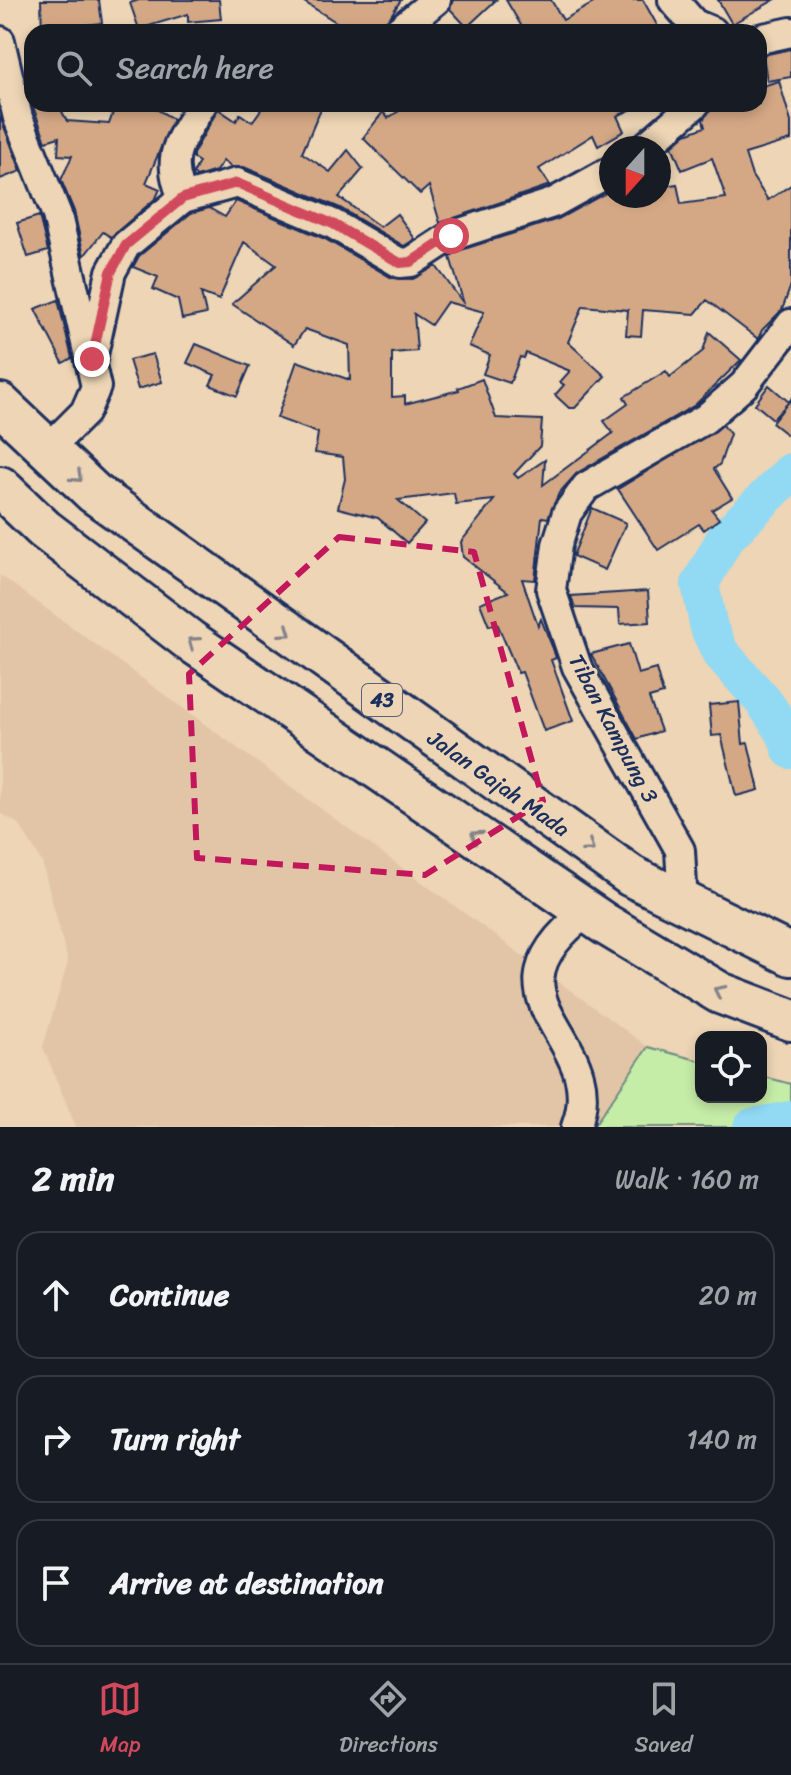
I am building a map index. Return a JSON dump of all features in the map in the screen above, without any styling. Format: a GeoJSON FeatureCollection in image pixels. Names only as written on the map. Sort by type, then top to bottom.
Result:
{"type":"FeatureCollection","features":[{"type":"Feature","properties":{"kind":"highway","name":"Jalan Gajah Mada"},"geometry":{"type":"LineString","coordinates":[[0,404],[94,493],[252,609],[631,876],[683,905],[791,955]]}},
{"type":"Feature","properties":{"kind":"highway"},"geometry":{"type":"LineString","coordinates":[[0,487],[44,529],[189,640],[588,911],[720,993],[791,1020]]}},
{"type":"Feature","properties":{"kind":"street"},"geometry":{"type":"LineString","coordinates":[[407,24],[436,0]]}},
{"type":"Feature","properties":{"kind":"street"},"geometry":{"type":"LineString","coordinates":[[673,0],[694,24]]}},
{"type":"Feature","properties":{"kind":"street"},"geometry":{"type":"LineString","coordinates":[[767,37],[791,32]]}},
{"type":"Feature","properties":{"kind":"street"},"geometry":{"type":"LineString","coordinates":[[0,41],[18,118],[57,215],[96,387],[85,412],[48,449]]}},
{"type":"Feature","properties":{"kind":"street"},"geometry":{"type":"LineString","coordinates":[[183,198],[172,175],[173,163],[198,112]]}},
{"type":"Feature","properties":{"kind":"street"},"geometry":{"type":"LineString","coordinates":[[658,136],[686,112]]}},
{"type":"Feature","properties":{"kind":"street"},"geometry":{"type":"LineString","coordinates":[[92,359],[111,272],[126,245],[183,198],[237,183],[333,224],[400,263],[411,262],[451,236],[553,203],[599,178]]}},
{"type":"Feature","properties":{"kind":"street","name":"Tiban Kampung 3"},"geometry":{"type":"LineString","coordinates":[[683,905],[680,850],[577,667],[551,590],[557,545],[567,513],[586,487],[705,419],[744,385],[791,324]]}},
{"type":"Feature","properties":{"kind":"street"},"geometry":{"type":"LineString","coordinates":[[576,1127],[583,1098],[581,1079],[540,993],[538,971],[542,957],[568,927],[588,911]]}},
{"type":"Feature","properties":{"kind":"highlighted area"},"geometry":{"type":"Polygon","coordinates":[[[339,537],[474,552],[543,801],[425,875],[197,858],[189,674],[339,537]]]}},
{"type":"Feature","properties":{"kind":"shaded area"},"geometry":{"type":"Polygon","coordinates":[[[0,575],[648,1047],[593,1127],[76,1127],[43,1047],[68,962],[42,862],[19,824],[0,813],[0,575]]]}},
{"type":"Feature","properties":{"kind":"green space"},"geometry":{"type":"Polygon","coordinates":[[[648,1047],[695,1059],[695,1103],[767,1103],[767,1078],[791,1084],[791,1127],[593,1127],[648,1047]]]}},
{"type":"Feature","properties":{"kind":"building"},"geometry":{"type":"Polygon","coordinates":[[[41,0],[99,0],[102,23],[42,24],[41,0]]]}},
{"type":"Feature","properties":{"kind":"building"},"geometry":{"type":"Polygon","coordinates":[[[139,0],[219,0],[221,19],[188,22],[188,14],[155,24],[137,24],[130,3],[139,0]]]}},
{"type":"Feature","properties":{"kind":"building"},"geometry":{"type":"Polygon","coordinates":[[[301,0],[401,0],[385,24],[339,24],[301,0]]]}},
{"type":"Feature","properties":{"kind":"building"},"geometry":{"type":"Polygon","coordinates":[[[453,0],[496,0],[470,24],[464,24],[450,9],[453,0]]]}},
{"type":"Feature","properties":{"kind":"building"},"geometry":{"type":"Polygon","coordinates":[[[506,0],[551,0],[563,20],[599,0],[643,0],[656,24],[520,24],[506,0]]]}},
{"type":"Feature","properties":{"kind":"building"},"geometry":{"type":"Polygon","coordinates":[[[718,0],[774,0],[732,24],[718,0]]]}},
{"type":"Feature","properties":{"kind":"building"},"geometry":{"type":"Polygon","coordinates":[[[791,49],[791,77],[767,81],[767,54],[791,49]]]}},
{"type":"Feature","properties":{"kind":"building"},"geometry":{"type":"Polygon","coordinates":[[[779,81],[791,122],[791,140],[745,154],[752,176],[768,200],[791,185],[791,285],[782,310],[762,330],[758,339],[707,300],[695,314],[643,310],[641,336],[626,335],[628,310],[583,306],[568,342],[605,376],[575,408],[569,408],[555,395],[564,385],[560,382],[570,371],[526,353],[524,358],[520,357],[510,383],[483,374],[490,355],[469,346],[484,312],[447,302],[431,325],[414,314],[417,351],[392,353],[392,397],[405,396],[405,404],[459,390],[482,379],[496,418],[542,420],[540,446],[514,474],[518,478],[545,460],[543,485],[613,433],[604,421],[628,404],[624,397],[666,371],[670,377],[703,351],[709,332],[741,360],[695,405],[577,473],[559,493],[548,518],[542,517],[535,580],[522,579],[538,626],[541,619],[553,649],[556,658],[551,660],[573,721],[544,731],[522,672],[518,673],[497,623],[489,626],[480,603],[508,592],[463,557],[461,542],[494,500],[456,504],[454,493],[398,500],[425,523],[407,543],[378,518],[338,508],[345,479],[343,457],[315,453],[318,433],[277,418],[297,361],[350,380],[349,345],[305,329],[294,345],[232,304],[276,265],[244,242],[219,300],[201,293],[206,314],[182,319],[178,300],[153,289],[158,277],[133,267],[139,256],[191,213],[209,208],[225,217],[236,201],[325,239],[392,278],[413,279],[436,266],[464,304],[450,257],[458,251],[558,219],[599,197],[599,208],[671,208],[671,185],[677,184],[681,204],[726,198],[712,158],[682,170],[672,146],[686,134],[705,127],[703,120],[708,112],[767,112],[767,85],[779,81]]]}},
{"type":"Feature","properties":{"kind":"building"},"geometry":{"type":"Polygon","coordinates":[[[35,112],[62,112],[67,121],[109,124],[113,112],[161,112],[173,119],[146,183],[160,189],[156,198],[111,237],[103,232],[84,256],[74,211],[61,180],[72,156],[58,155],[59,137],[46,141],[35,112]]]}},
{"type":"Feature","properties":{"kind":"building"},"geometry":{"type":"Polygon","coordinates":[[[216,112],[222,112],[236,121],[240,114],[252,122],[259,112],[320,112],[302,153],[330,172],[348,150],[363,169],[339,197],[380,227],[397,214],[415,239],[404,246],[340,208],[244,167],[231,167],[223,161],[216,171],[197,177],[193,174],[199,162],[193,154],[216,112]]]}},
{"type":"Feature","properties":{"kind":"building"},"geometry":{"type":"Polygon","coordinates":[[[383,112],[388,118],[397,112],[626,112],[617,116],[624,131],[615,136],[599,136],[598,146],[593,135],[539,169],[550,185],[440,223],[429,186],[420,194],[363,138],[383,112]]]}},
{"type":"Feature","properties":{"kind":"building"},"geometry":{"type":"Polygon","coordinates":[[[0,116],[21,171],[0,179],[0,116]]]}},
{"type":"Feature","properties":{"kind":"building"},"geometry":{"type":"Polygon","coordinates":[[[39,216],[48,251],[28,257],[17,223],[39,216]]]}},
{"type":"Feature","properties":{"kind":"building"},"geometry":{"type":"Polygon","coordinates":[[[58,300],[72,358],[63,363],[35,309],[58,300]]]}},
{"type":"Feature","properties":{"kind":"building"},"geometry":{"type":"Polygon","coordinates":[[[196,344],[250,366],[237,396],[210,385],[215,375],[187,363],[196,344]]]}},
{"type":"Feature","properties":{"kind":"building"},"geometry":{"type":"Polygon","coordinates":[[[153,354],[162,382],[138,389],[129,360],[153,354]]]}},
{"type":"Feature","properties":{"kind":"building"},"geometry":{"type":"Polygon","coordinates":[[[769,385],[789,402],[773,419],[755,404],[769,385]]]}},
{"type":"Feature","properties":{"kind":"building"},"geometry":{"type":"Polygon","coordinates":[[[791,399],[791,438],[772,423],[791,399]]]}},
{"type":"Feature","properties":{"kind":"building"},"geometry":{"type":"Polygon","coordinates":[[[723,425],[730,434],[720,464],[714,469],[732,498],[712,510],[719,519],[704,530],[699,524],[658,550],[618,489],[723,425]]]}},
{"type":"Feature","properties":{"kind":"building"},"geometry":{"type":"Polygon","coordinates":[[[592,508],[626,523],[605,570],[573,556],[592,508]]]}},
{"type":"Feature","properties":{"kind":"building"},"geometry":{"type":"Polygon","coordinates":[[[648,591],[650,622],[620,624],[619,609],[575,608],[571,596],[648,591]]]}},
{"type":"Feature","properties":{"kind":"building"},"geometry":{"type":"Polygon","coordinates":[[[629,644],[638,674],[656,669],[663,694],[649,698],[661,731],[637,739],[591,654],[629,644]]]}},
{"type":"Feature","properties":{"kind":"building"},"geometry":{"type":"Polygon","coordinates":[[[739,702],[743,744],[748,743],[759,790],[736,796],[721,735],[712,736],[709,705],[739,702]]]}},
{"type":"Feature","properties":{"kind":"waterway"},"geometry":{"type":"LineString","coordinates":[[791,472],[725,538],[700,584],[709,628],[720,652],[764,702],[785,733],[791,750]]}},
{"type":"Feature","properties":{"kind":"waterway"},"geometry":{"type":"LineString","coordinates":[[752,1127],[791,1120]]}},
{"type":"Feature","properties":{"kind":"route"},"geometry":{"type":"LineString","coordinates":[[92,359],[111,272],[126,245],[183,198],[237,183],[333,224],[366,242],[390,260],[400,263],[411,262],[451,236]]}}]}
